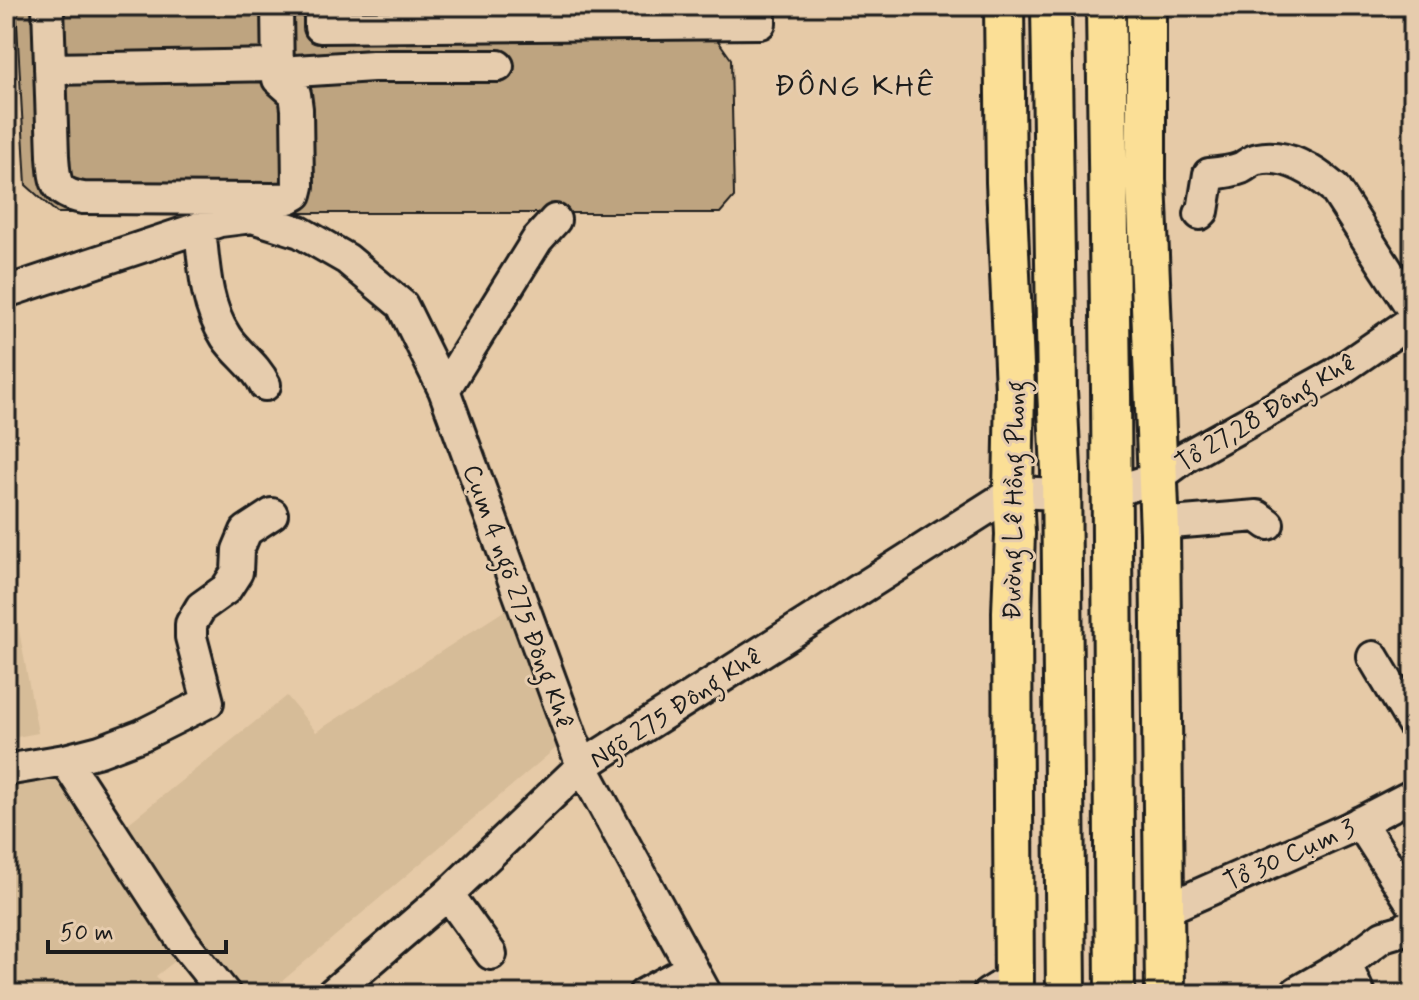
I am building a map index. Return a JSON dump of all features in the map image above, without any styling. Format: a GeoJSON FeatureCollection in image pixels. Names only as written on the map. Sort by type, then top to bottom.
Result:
{"type":"FeatureCollection","features":[{"type":"Feature","properties":{"kind":"main road","name":"Đường Lê Hồng Phong"},"geometry":{"type":"LineString","coordinates":[[1004,6],[1006,182],[1015,389],[1015,534],[1005,989]]}},
{"type":"Feature","properties":{"kind":"main road","name":"Đường Lê Hồng Phong"},"geometry":{"type":"LineString","coordinates":[[1051,6],[1056,373],[1061,494],[1066,994]]}},
{"type":"Feature","properties":{"kind":"main road"},"geometry":{"type":"LineString","coordinates":[[1106,6],[1115,994]]}},
{"type":"Feature","properties":{"kind":"main road"},"geometry":{"type":"LineString","coordinates":[[1146,6],[1146,179],[1159,524],[1165,994]]}},
{"type":"Feature","properties":{"kind":"street"},"geometry":{"type":"LineString","coordinates":[[48,6],[54,176],[59,188],[68,196],[289,198],[296,194],[298,186],[297,109],[295,94],[278,72],[277,6]]}},
{"type":"Feature","properties":{"kind":"street"},"geometry":{"type":"LineString","coordinates":[[320,16],[760,15]]}},
{"type":"Feature","properties":{"kind":"street"},"geometry":{"type":"LineString","coordinates":[[50,69],[278,72],[373,66],[498,66]]}},
{"type":"Feature","properties":{"kind":"street"},"geometry":{"type":"LineString","coordinates":[[1200,214],[1209,174],[1240,168],[1255,159],[1281,157],[1290,161],[1334,188],[1413,310]]}},
{"type":"Feature","properties":{"kind":"street","name":"Cụm 4 ngõ 275 Đông Khê"},"geometry":{"type":"LineString","coordinates":[[200,228],[220,221],[252,217],[300,232],[347,259],[402,305],[444,390],[582,766],[699,981],[644,994]]}},
{"type":"Feature","properties":{"kind":"street"},"geometry":{"type":"LineString","coordinates":[[444,390],[537,240],[555,220]]}},
{"type":"Feature","properties":{"kind":"street"},"geometry":{"type":"LineString","coordinates":[[6,292],[200,228],[206,286],[217,323],[227,340],[261,375],[265,385]]}},
{"type":"Feature","properties":{"kind":"street","name":"Tổ 27,28 Đông Khê"},"geometry":{"type":"LineString","coordinates":[[1111,492],[1157,478],[1187,456],[1333,375],[1413,320]]}},
{"type":"Feature","properties":{"kind":"street"},"geometry":{"type":"LineString","coordinates":[[1013,492],[1061,494]]}},
{"type":"Feature","properties":{"kind":"street","name":"Ngõ 275 Đông Khê"},"geometry":{"type":"LineString","coordinates":[[332,994],[448,894],[582,766],[1013,492]]}},
{"type":"Feature","properties":{"kind":"street"},"geometry":{"type":"LineString","coordinates":[[6,770],[100,751],[142,735],[208,702],[191,637],[191,624],[201,607],[226,589],[237,572],[238,550],[246,531],[272,514]]}},
{"type":"Feature","properties":{"kind":"street"},"geometry":{"type":"LineString","coordinates":[[1159,524],[1257,516],[1268,524]]}},
{"type":"Feature","properties":{"kind":"street"},"geometry":{"type":"LineString","coordinates":[[1373,657],[1413,724]]}},
{"type":"Feature","properties":{"kind":"street"},"geometry":{"type":"LineString","coordinates":[[65,760],[184,943],[225,994]]}},
{"type":"Feature","properties":{"kind":"street","name":"Tổ 30 Cụm 3"},"geometry":{"type":"LineString","coordinates":[[1164,910],[1413,795]]}},
{"type":"Feature","properties":{"kind":"street"},"geometry":{"type":"LineString","coordinates":[[1360,822],[1413,905]]}},
{"type":"Feature","properties":{"kind":"street"},"geometry":{"type":"LineString","coordinates":[[448,894],[491,954]]}},
{"type":"Feature","properties":{"kind":"street"},"geometry":{"type":"LineString","coordinates":[[1297,992],[1346,964],[1383,936],[1403,930],[1413,923]]}},
{"type":"Feature","properties":{"kind":"street"},"geometry":{"type":"LineString","coordinates":[[1346,964],[1359,994]]}},
{"type":"Feature","properties":{"kind":"shaded area"},"geometry":{"type":"Polygon","coordinates":[[[6,560],[38,733],[6,739],[6,560]]]}},
{"type":"Feature","properties":{"kind":"shaded area"},"geometry":{"type":"Polygon","coordinates":[[[510,607],[569,737],[267,994],[241,994],[120,830],[287,696],[316,732],[510,607]]]}},
{"type":"Feature","properties":{"kind":"shaded area"},"geometry":{"type":"Polygon","coordinates":[[[59,769],[179,958],[156,976],[172,994],[6,994],[6,778],[59,769]]]}},
{"type":"Feature","properties":{"kind":"building"},"geometry":{"type":"Polygon","coordinates":[[[16,6],[304,6],[309,23],[714,35],[731,59],[734,197],[720,213],[57,213],[26,185],[16,6]]]}},
{"type":"Feature","properties":{"kind":"district","name":"ĐÔNG KHÊ"},"geometry":{"type":"Point","coordinates":[855,85]}}]}
